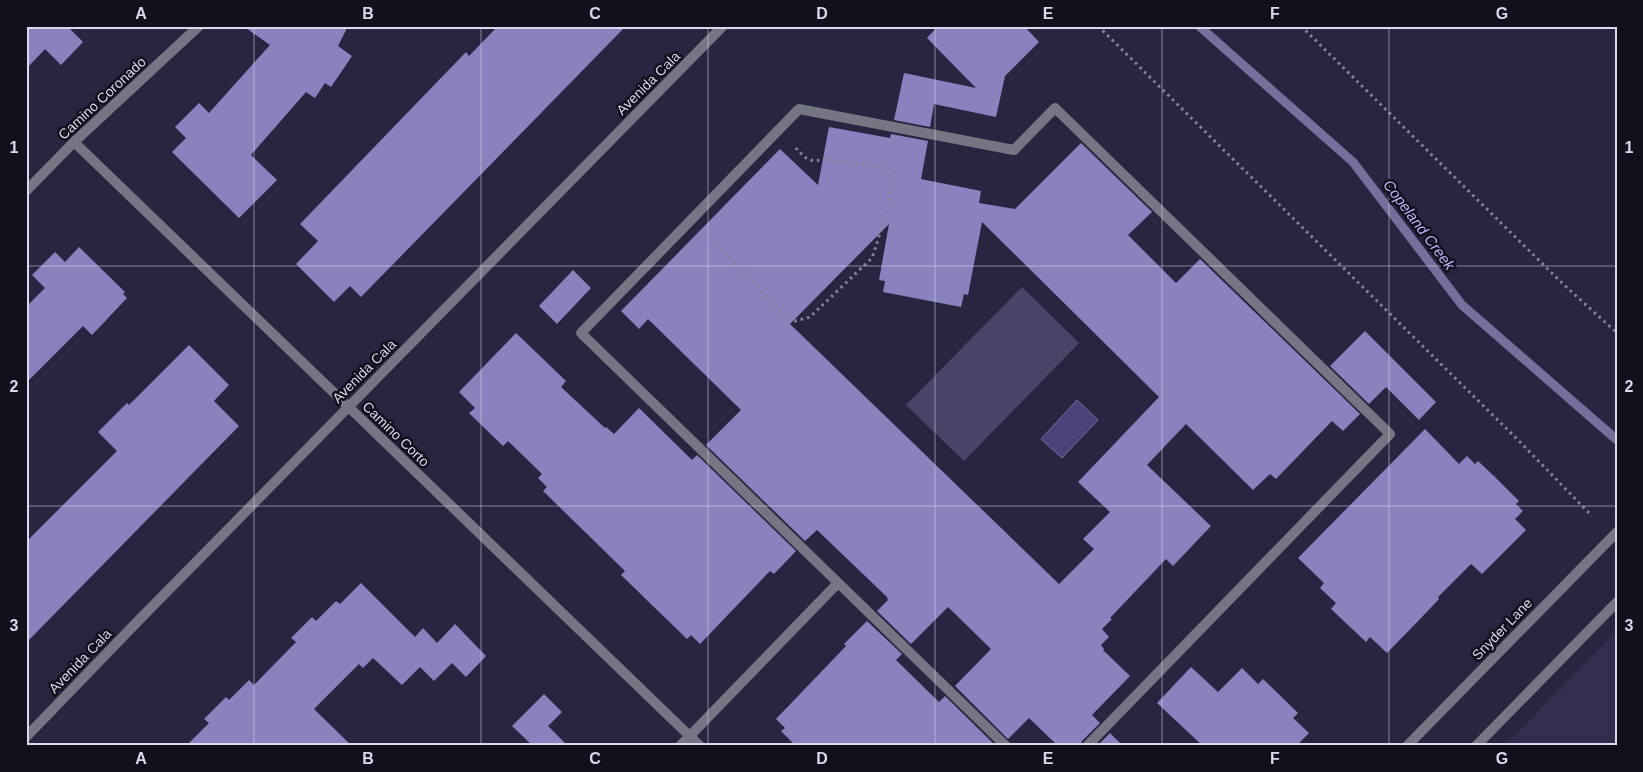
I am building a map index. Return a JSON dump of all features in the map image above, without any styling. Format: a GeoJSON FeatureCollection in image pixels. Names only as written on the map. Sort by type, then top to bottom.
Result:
{"type":"FeatureCollection","features":[{"type":"Feature","properties":{"kind":"street","name":"Camino Coronado"},"geometry":{"type":"LineString","coordinates":[[26,191],[74,142],[199,26]]}},
{"type":"Feature","properties":{"kind":"street","name":"Avenida Cala"},"geometry":{"type":"LineString","coordinates":[[26,737],[723,26]]}},
{"type":"Feature","properties":{"kind":"street"},"geometry":{"type":"LineString","coordinates":[[1006,746],[581,333],[799,108],[1014,150],[1055,108],[1390,434],[1087,746]]}},
{"type":"Feature","properties":{"kind":"street","name":"Camino Corto"},"geometry":{"type":"LineString","coordinates":[[74,142],[700,746]]}},
{"type":"Feature","properties":{"kind":"street","name":"Snyder Lane"},"geometry":{"type":"LineString","coordinates":[[1407,746],[1617,532]]}},
{"type":"Feature","properties":{"kind":"street"},"geometry":{"type":"LineString","coordinates":[[680,746],[838,583]]}},
{"type":"Feature","properties":{"kind":"street"},"geometry":{"type":"LineString","coordinates":[[1476,746],[1617,602]]}},
{"type":"Feature","properties":{"kind":"path"},"geometry":{"type":"LineString","coordinates":[[1098,26],[1504,426],[1592,516]]}},
{"type":"Feature","properties":{"kind":"path"},"geometry":{"type":"LineString","coordinates":[[1301,26],[1563,284],[1617,333]]}},
{"type":"Feature","properties":{"kind":"path"},"geometry":{"type":"LineString","coordinates":[[692,219],[782,313],[795,321],[810,317],[872,258],[890,204],[893,172],[890,169],[824,160],[814,162],[807,159],[779,130]]}},
{"type":"Feature","properties":{"kind":"shaded area"},"geometry":{"type":"Polygon","coordinates":[[[1022,287],[1079,343],[964,461],[906,405],[1022,287]]]}},
{"type":"Feature","properties":{"kind":"shaded area"},"geometry":{"type":"Polygon","coordinates":[[[1077,400],[1098,420],[1062,458],[1041,439],[1077,400]]]}},
{"type":"Feature","properties":{"kind":"shaded area"},"geometry":{"type":"Polygon","coordinates":[[[1617,631],[1617,746],[1504,746],[1617,631]]]}},
{"type":"Feature","properties":{"kind":"building"},"geometry":{"type":"Polygon","coordinates":[[[26,26],[67,26],[83,42],[61,65],[45,49],[26,69],[26,26]]]}},
{"type":"Feature","properties":{"kind":"building"},"geometry":{"type":"Polygon","coordinates":[[[243,26],[348,26],[338,46],[352,56],[331,87],[325,83],[315,98],[306,92],[251,155],[277,180],[239,218],[172,152],[186,138],[175,127],[199,103],[209,113],[270,45],[243,26]]]}},
{"type":"Feature","properties":{"kind":"building"},"geometry":{"type":"Polygon","coordinates":[[[498,26],[626,26],[361,297],[350,286],[334,302],[296,264],[318,241],[300,224],[466,52],[469,56],[498,26]]]}},
{"type":"Feature","properties":{"kind":"building"},"geometry":{"type":"Polygon","coordinates":[[[938,26],[1024,26],[1039,42],[1005,76],[996,117],[934,104],[930,127],[894,120],[904,73],[976,88],[927,38],[938,26]]]}},
{"type":"Feature","properties":{"kind":"building"},"geometry":{"type":"Polygon","coordinates":[[[829,127],[890,138],[891,134],[928,141],[921,179],[981,191],[979,203],[1015,209],[1081,143],[1152,212],[1128,235],[1176,283],[1200,259],[1360,414],[1343,431],[1332,421],[1276,479],[1270,474],[1253,490],[1186,424],[1147,465],[1211,526],[1173,566],[1166,559],[1110,618],[1112,619],[1102,629],[1109,637],[1101,645],[1103,650],[1130,676],[1092,715],[1100,723],[1082,741],[1080,746],[1058,746],[1029,718],[1008,739],[955,686],[991,649],[948,607],[911,644],[877,611],[888,600],[887,597],[817,530],[805,541],[706,445],[741,410],[648,319],[639,329],[621,311],[780,149],[818,185],[829,127]],[[982,222],[968,295],[964,294],[961,307],[883,292],[885,281],[879,280],[889,224],[790,324],[1059,584],[1094,549],[1083,539],[1110,512],[1078,482],[1159,397],[982,222]]]}},
{"type":"Feature","properties":{"kind":"building"},"geometry":{"type":"Polygon","coordinates":[[[79,247],[125,292],[123,294],[127,298],[92,335],[83,326],[26,383],[26,307],[45,288],[32,275],[55,252],[65,262],[79,247]]]}},
{"type":"Feature","properties":{"kind":"building"},"geometry":{"type":"Polygon","coordinates":[[[573,270],[591,288],[557,324],[539,306],[573,270]]]}},
{"type":"Feature","properties":{"kind":"building"},"geometry":{"type":"Polygon","coordinates":[[[1365,331],[1436,402],[1419,420],[1386,387],[1369,404],[1330,366],[1365,331]]]}},
{"type":"Feature","properties":{"kind":"building"},"geometry":{"type":"Polygon","coordinates":[[[516,333],[566,381],[561,387],[605,428],[614,434],[639,408],[692,460],[697,455],[796,551],[774,574],[770,571],[700,644],[691,635],[687,639],[621,575],[625,571],[543,491],[547,487],[538,478],[542,474],[508,441],[503,446],[469,413],[475,408],[459,392],[516,333]]]}},
{"type":"Feature","properties":{"kind":"building"},"geometry":{"type":"Polygon","coordinates":[[[189,345],[229,385],[214,401],[239,426],[26,643],[26,542],[117,451],[98,432],[127,403],[129,405],[189,345]]]}},
{"type":"Feature","properties":{"kind":"building"},"geometry":{"type":"Polygon","coordinates":[[[1425,429],[1459,464],[1467,456],[1475,464],[1478,461],[1519,501],[1516,504],[1523,511],[1515,519],[1526,530],[1482,574],[1471,564],[1387,653],[1370,637],[1366,642],[1331,609],[1336,603],[1320,588],[1324,583],[1298,558],[1425,429]]]}},
{"type":"Feature","properties":{"kind":"building"},"geometry":{"type":"Polygon","coordinates":[[[361,583],[415,637],[423,628],[437,643],[455,624],[486,656],[466,677],[452,663],[434,681],[420,667],[402,685],[373,658],[363,668],[359,664],[314,709],[352,746],[186,746],[209,723],[204,719],[226,697],[229,700],[249,680],[254,685],[296,642],[291,638],[312,617],[316,621],[336,601],[340,604],[361,583]]]}},
{"type":"Feature","properties":{"kind":"building"},"geometry":{"type":"Polygon","coordinates":[[[867,621],[902,654],[896,660],[939,702],[945,696],[996,746],[796,746],[781,731],[785,728],[776,719],[846,646],[844,644],[867,621]]]}},
{"type":"Feature","properties":{"kind":"building"},"geometry":{"type":"Polygon","coordinates":[[[1191,667],[1218,692],[1242,668],[1258,684],[1263,679],[1298,713],[1293,718],[1309,733],[1296,746],[1203,746],[1157,703],[1191,667]]]}},
{"type":"Feature","properties":{"kind":"building"},"geometry":{"type":"Polygon","coordinates":[[[544,694],[562,712],[548,726],[568,746],[533,746],[512,726],[544,694]]]}},
{"type":"Feature","properties":{"kind":"building"},"geometry":{"type":"Polygon","coordinates":[[[1110,733],[1123,746],[1097,746],[1110,733]]]}},
{"type":"Feature","properties":{"kind":"waterway","name":"Copeland Creek"},"geometry":{"type":"LineString","coordinates":[[1199,26],[1353,162],[1462,305],[1617,440]]}}]}
